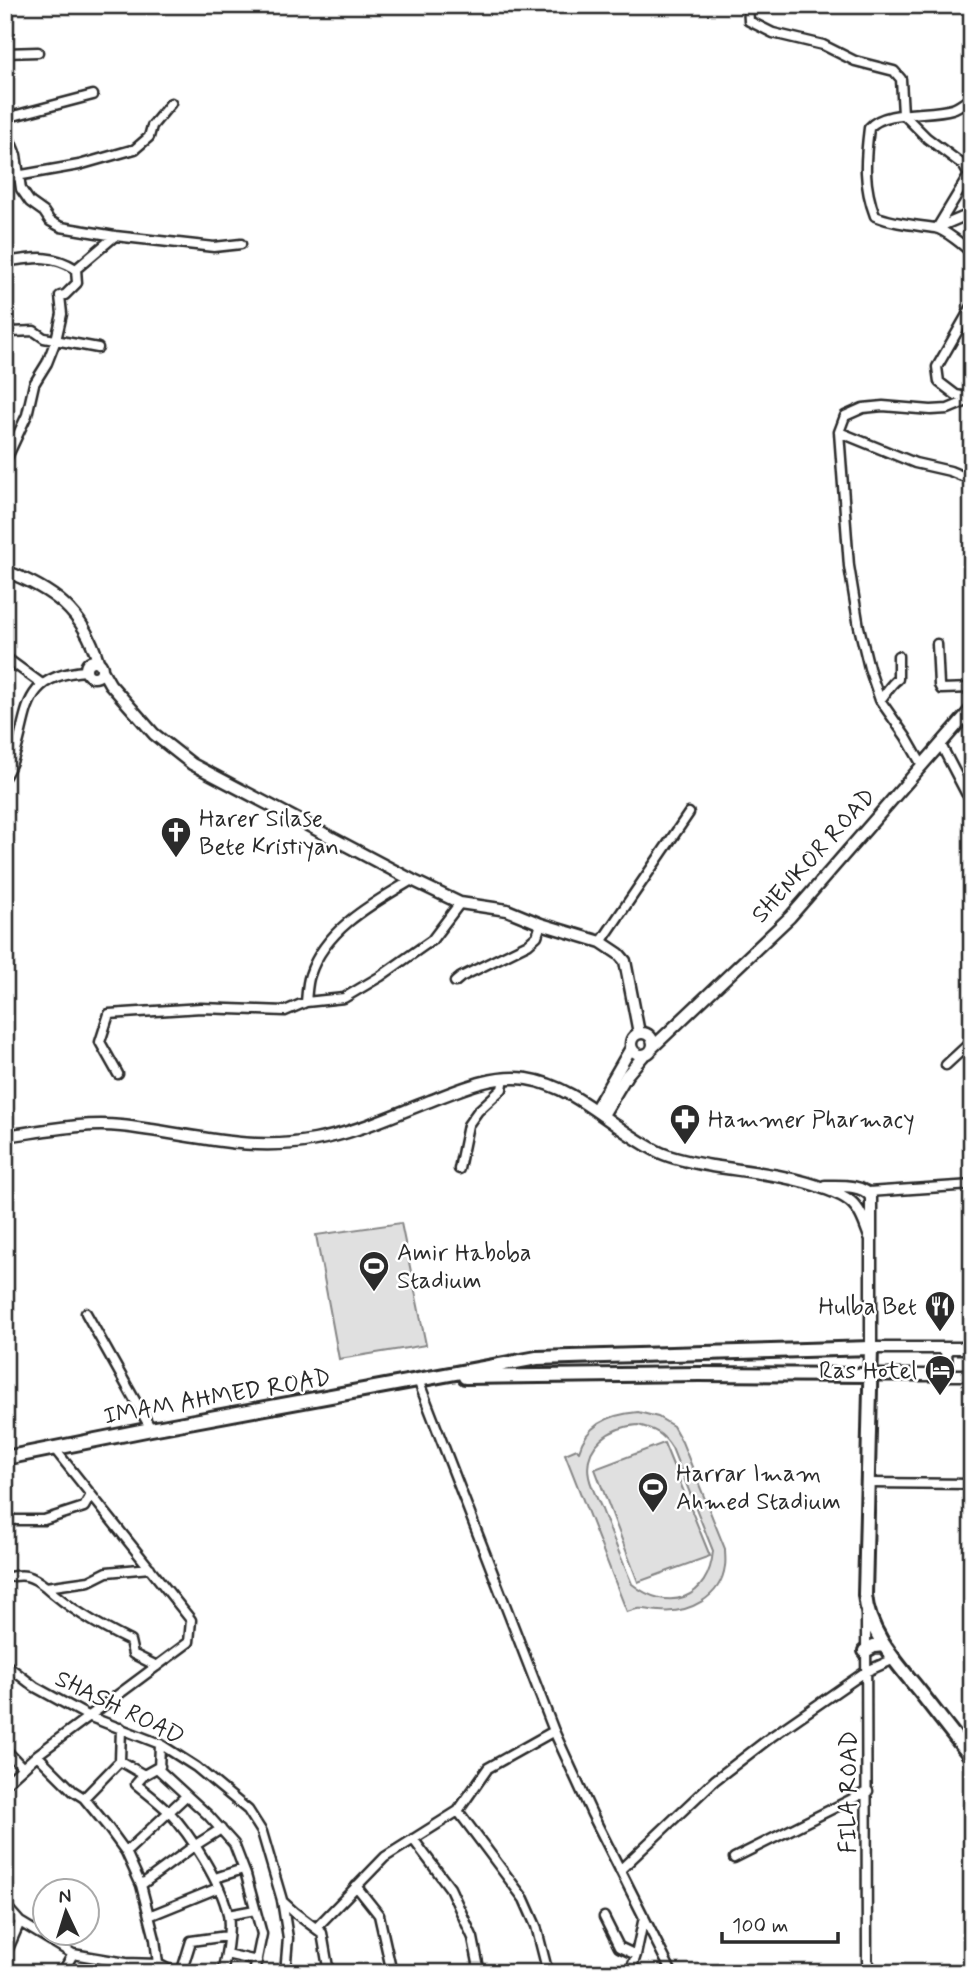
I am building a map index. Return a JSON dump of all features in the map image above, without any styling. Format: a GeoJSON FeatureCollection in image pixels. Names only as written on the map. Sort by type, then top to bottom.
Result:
{"type":"FeatureCollection","features":[{"type":"Feature","properties":{"kind":"highway"},"geometry":{"type":"LineString","coordinates":[[871,1348],[866,1608],[884,1645],[972,1758]]}},
{"type":"Feature","properties":{"kind":"highway","name":"IMAM AHMED ROAD"},"geometry":{"type":"LineString","coordinates":[[5,1458],[537,1358],[871,1348]]}},
{"type":"Feature","properties":{"kind":"highway","name":"IMAM AHMED ROAD"},"geometry":{"type":"LineString","coordinates":[[437,1377],[672,1374],[871,1376]]}},
{"type":"Feature","properties":{"kind":"highway"},"geometry":{"type":"LineString","coordinates":[[865,1651],[884,1645]]}},
{"type":"Feature","properties":{"kind":"main road"},"geometry":{"type":"LineString","coordinates":[[5,571],[58,597],[83,626],[93,647],[94,668],[154,734],[192,764],[460,903],[506,910],[601,942],[619,954],[625,961],[650,1052],[644,1055],[610,1094],[579,1101]]}},
{"type":"Feature","properties":{"kind":"main road","name":"SHENKOR ROAD"},"geometry":{"type":"LineString","coordinates":[[648,1038],[677,1022],[790,918],[972,708]]}},
{"type":"Feature","properties":{"kind":"main road"},"geometry":{"type":"LineString","coordinates":[[599,1112],[631,1048],[633,1037],[648,1038]]}},
{"type":"Feature","properties":{"kind":"main road"},"geometry":{"type":"LineString","coordinates":[[631,1048],[637,1054],[644,1055]]}},
{"type":"Feature","properties":{"kind":"main road"},"geometry":{"type":"LineString","coordinates":[[5,1136],[98,1125],[248,1145],[283,1145],[348,1133],[479,1084],[504,1078],[528,1079],[554,1087],[664,1154],[686,1161],[797,1179],[848,1199],[862,1218],[870,1237]]}},
{"type":"Feature","properties":{"kind":"main road"},"geometry":{"type":"LineString","coordinates":[[610,1094],[621,1128]]}},
{"type":"Feature","properties":{"kind":"main road"},"geometry":{"type":"LineString","coordinates":[[816,1185],[852,1188],[868,1192],[871,1197],[871,1348],[972,1348]]}},
{"type":"Feature","properties":{"kind":"main road"},"geometry":{"type":"LineString","coordinates":[[946,1348],[947,1376]]}},
{"type":"Feature","properties":{"kind":"main road"},"geometry":{"type":"LineString","coordinates":[[871,1376],[972,1376]]}},
{"type":"Feature","properties":{"kind":"street"},"geometry":{"type":"LineString","coordinates":[[748,5],[749,21],[773,33],[822,45],[855,61],[894,71],[901,79],[903,114],[927,138],[963,165],[968,175],[937,228]]}},
{"type":"Feature","properties":{"kind":"street"},"geometry":{"type":"LineString","coordinates":[[5,53],[38,52]]}},
{"type":"Feature","properties":{"kind":"street"},"geometry":{"type":"LineString","coordinates":[[5,116],[93,95]]}},
{"type":"Feature","properties":{"kind":"street"},"geometry":{"type":"LineString","coordinates":[[972,97],[952,109],[903,114],[873,123],[869,128],[864,164],[868,197],[875,216],[887,221],[937,228],[946,232],[972,254]]}},
{"type":"Feature","properties":{"kind":"street"},"geometry":{"type":"LineString","coordinates":[[5,178],[79,165],[135,149],[149,137],[152,126],[171,103]]}},
{"type":"Feature","properties":{"kind":"street"},"geometry":{"type":"LineString","coordinates":[[5,128],[16,155],[21,189],[30,202],[44,212],[50,221],[61,227],[214,247],[241,244]]}},
{"type":"Feature","properties":{"kind":"street"},"geometry":{"type":"LineString","coordinates":[[937,228],[972,213]]}},
{"type":"Feature","properties":{"kind":"street"},"geometry":{"type":"LineString","coordinates":[[76,269],[115,236]]}},
{"type":"Feature","properties":{"kind":"street"},"geometry":{"type":"LineString","coordinates":[[5,262],[41,257],[56,259],[76,269]]}},
{"type":"Feature","properties":{"kind":"street"},"geometry":{"type":"LineString","coordinates":[[5,462],[27,415],[34,384],[47,363],[56,340],[62,314],[60,299],[77,283],[76,269]]}},
{"type":"Feature","properties":{"kind":"street"},"geometry":{"type":"LineString","coordinates":[[972,306],[937,367],[939,382],[956,395],[972,399]]}},
{"type":"Feature","properties":{"kind":"street"},"geometry":{"type":"LineString","coordinates":[[5,331],[34,331],[44,338],[98,348]]}},
{"type":"Feature","properties":{"kind":"street"},"geometry":{"type":"LineString","coordinates":[[922,765],[880,700],[869,668],[849,566],[839,432],[845,416],[863,408],[883,406],[948,410],[972,399]]}},
{"type":"Feature","properties":{"kind":"street"},"geometry":{"type":"LineString","coordinates":[[839,432],[915,463],[950,471],[972,480]]}},
{"type":"Feature","properties":{"kind":"street"},"geometry":{"type":"LineString","coordinates":[[937,644],[941,689],[972,688]]}},
{"type":"Feature","properties":{"kind":"street"},"geometry":{"type":"LineString","coordinates":[[880,700],[887,693],[888,687],[898,679],[898,656]]}},
{"type":"Feature","properties":{"kind":"street"},"geometry":{"type":"LineString","coordinates":[[5,657],[42,684]]}},
{"type":"Feature","properties":{"kind":"street"},"geometry":{"type":"LineString","coordinates":[[5,776],[12,765],[27,706],[33,693],[50,679],[69,672],[94,668]]}},
{"type":"Feature","properties":{"kind":"street"},"geometry":{"type":"LineString","coordinates":[[941,746],[972,800]]}},
{"type":"Feature","properties":{"kind":"street"},"geometry":{"type":"LineString","coordinates":[[601,942],[689,813]]}},
{"type":"Feature","properties":{"kind":"street"},"geometry":{"type":"LineString","coordinates":[[306,1002],[310,975],[325,946],[342,925],[412,880]]}},
{"type":"Feature","properties":{"kind":"street"},"geometry":{"type":"LineString","coordinates":[[118,1074],[100,1042],[109,1014],[201,1008],[285,1011],[306,1002],[344,998],[432,940],[460,903]]}},
{"type":"Feature","properties":{"kind":"street"},"geometry":{"type":"LineString","coordinates":[[455,982],[528,944],[537,936],[541,924]]}},
{"type":"Feature","properties":{"kind":"street"},"geometry":{"type":"LineString","coordinates":[[946,1065],[972,1041]]}},
{"type":"Feature","properties":{"kind":"street"},"geometry":{"type":"LineString","coordinates":[[458,1169],[468,1125],[478,1111],[502,1089],[504,1078]]}},
{"type":"Feature","properties":{"kind":"street"},"geometry":{"type":"LineString","coordinates":[[868,1192],[972,1185]]}},
{"type":"Feature","properties":{"kind":"street"},"geometry":{"type":"LineString","coordinates":[[86,1313],[150,1429]]}},
{"type":"Feature","properties":{"kind":"street"},"geometry":{"type":"LineString","coordinates":[[418,1380],[554,1731],[672,1973]]}},
{"type":"Feature","properties":{"kind":"street"},"geometry":{"type":"LineString","coordinates":[[5,1784],[37,1755],[190,1642],[191,1620],[53,1447]]}},
{"type":"Feature","properties":{"kind":"street"},"geometry":{"type":"LineString","coordinates":[[868,1483],[972,1484]]}},
{"type":"Feature","properties":{"kind":"street"},"geometry":{"type":"LineString","coordinates":[[5,1520],[44,1520],[84,1507],[91,1495]]}},
{"type":"Feature","properties":{"kind":"street"},"geometry":{"type":"LineString","coordinates":[[46,1587],[89,1581],[107,1572],[150,1568]]}},
{"type":"Feature","properties":{"kind":"street"},"geometry":{"type":"LineString","coordinates":[[5,1578],[32,1576],[61,1601],[96,1624],[130,1641],[133,1654],[157,1666]]}},
{"type":"Feature","properties":{"kind":"street","name":"FILA ROAD"},"geometry":{"type":"LineString","coordinates":[[866,1608],[867,1961],[875,1973]]}},
{"type":"Feature","properties":{"kind":"street"},"geometry":{"type":"LineString","coordinates":[[620,1870],[715,1780],[771,1737],[865,1672],[894,1659]]}},
{"type":"Feature","properties":{"kind":"street","name":"SHASH ROAD"},"geometry":{"type":"LineString","coordinates":[[5,1664],[35,1687],[88,1716],[160,1744],[197,1767],[248,1810],[262,1832],[282,1900],[288,1938],[285,1973]]}},
{"type":"Feature","properties":{"kind":"street"},"geometry":{"type":"LineString","coordinates":[[84,1798],[120,1761],[121,1728]]}},
{"type":"Feature","properties":{"kind":"street"},"geometry":{"type":"LineString","coordinates":[[316,1928],[385,1857],[458,1811],[488,1768],[554,1731]]}},
{"type":"Feature","properties":{"kind":"street"},"geometry":{"type":"LineString","coordinates":[[160,1744],[159,1770],[234,1844],[262,1934],[254,1973]]}},
{"type":"Feature","properties":{"kind":"street"},"geometry":{"type":"LineString","coordinates":[[5,1749],[22,1767]]}},
{"type":"Feature","properties":{"kind":"street"},"geometry":{"type":"LineString","coordinates":[[37,1755],[84,1798],[126,1852],[141,1885],[155,1939],[158,1964]]}},
{"type":"Feature","properties":{"kind":"street"},"geometry":{"type":"LineString","coordinates":[[120,1761],[144,1775]]}},
{"type":"Feature","properties":{"kind":"street"},"geometry":{"type":"LineString","coordinates":[[160,1766],[144,1775],[136,1784],[170,1812],[215,1878],[228,1915],[226,1955],[222,1973]]}},
{"type":"Feature","properties":{"kind":"street"},"geometry":{"type":"LineString","coordinates":[[734,1858],[867,1791]]}},
{"type":"Feature","properties":{"kind":"street"},"geometry":{"type":"LineString","coordinates":[[126,1852],[186,1796]]}},
{"type":"Feature","properties":{"kind":"street"},"geometry":{"type":"LineString","coordinates":[[458,1811],[524,1899],[537,1926],[548,1973]]}},
{"type":"Feature","properties":{"kind":"street"},"geometry":{"type":"LineString","coordinates":[[141,1885],[221,1829]]}},
{"type":"Feature","properties":{"kind":"street"},"geometry":{"type":"LineString","coordinates":[[413,1839],[450,1888],[473,1938],[480,1973]]}},
{"type":"Feature","properties":{"kind":"street"},"geometry":{"type":"LineString","coordinates":[[215,1878],[243,1870]]}},
{"type":"Feature","properties":{"kind":"street"},"geometry":{"type":"LineString","coordinates":[[356,1886],[379,1915],[392,1973]]}},
{"type":"Feature","properties":{"kind":"street"},"geometry":{"type":"LineString","coordinates":[[149,1916],[218,1888]]}},
{"type":"Feature","properties":{"kind":"street"},"geometry":{"type":"LineString","coordinates":[[282,1900],[322,1933],[329,1973]]}},
{"type":"Feature","properties":{"kind":"street"},"geometry":{"type":"LineString","coordinates":[[5,1905],[20,1922],[73,1954],[126,1964],[158,1964],[175,1973]]}},
{"type":"Feature","properties":{"kind":"street"},"geometry":{"type":"LineString","coordinates":[[228,1915],[255,1910]]}},
{"type":"Feature","properties":{"kind":"street"},"geometry":{"type":"LineString","coordinates":[[604,1917],[619,1947],[636,1955]]}},
{"type":"Feature","properties":{"kind":"street"},"geometry":{"type":"LineString","coordinates":[[630,1973],[644,1917]]}},
{"type":"Feature","properties":{"kind":"street"},"geometry":{"type":"LineString","coordinates":[[5,1956],[20,1922]]}},
{"type":"Feature","properties":{"kind":"street"},"geometry":{"type":"LineString","coordinates":[[181,1973],[191,1941],[227,1936]]}},
{"type":"Feature","properties":{"kind":"street"},"geometry":{"type":"LineString","coordinates":[[61,1973],[73,1954]]}},
{"type":"Feature","properties":{"kind":"street"},"geometry":{"type":"LineString","coordinates":[[226,1955],[257,1961]]}},
{"type":"Feature","properties":{"kind":"street"},"geometry":{"type":"LineString","coordinates":[[122,1973],[126,1964]]}},
{"type":"Feature","properties":{"kind":"shaded area"},"geometry":{"type":"Polygon","coordinates":[[[401,1223],[426,1345],[339,1359],[316,1235],[401,1223]]]}},
{"type":"Feature","properties":{"kind":"shaded area"},"geometry":{"type":"Polygon","coordinates":[[[638,1412],[658,1417],[673,1426],[725,1549],[725,1566],[717,1587],[692,1607],[670,1611],[640,1609],[627,1612],[565,1454],[577,1449],[579,1451],[594,1427],[610,1418],[638,1412]],[[638,1425],[618,1429],[594,1447],[588,1466],[589,1477],[632,1584],[659,1598],[684,1597],[695,1591],[704,1581],[713,1551],[672,1448],[662,1435],[638,1425]]]}},
{"type":"Feature","properties":{"kind":"shaded area"},"geometry":{"type":"Polygon","coordinates":[[[664,1443],[710,1556],[638,1582],[595,1469],[664,1443]]]}},
{"type":"Feature","properties":{"kind":"place","name":"Harer Silase Bete Kristiyan"},"geometry":{"type":"Point","coordinates":[176,859]}},
{"type":"Feature","properties":{"kind":"place","name":"Hammer Pharmacy"},"geometry":{"type":"Point","coordinates":[685,1146]}},
{"type":"Feature","properties":{"kind":"place","name":"Amir Haboba Stadium"},"geometry":{"type":"Point","coordinates":[374,1293]}},
{"type":"Feature","properties":{"kind":"place","name":"Hulba Bet"},"geometry":{"type":"Point","coordinates":[940,1333]}},
{"type":"Feature","properties":{"kind":"place","name":"Ras Hotel"},"geometry":{"type":"Point","coordinates":[940,1397]}},
{"type":"Feature","properties":{"kind":"place","name":"Harrar Imam Ahmed Stadium"},"geometry":{"type":"Point","coordinates":[653,1514]}}]}
